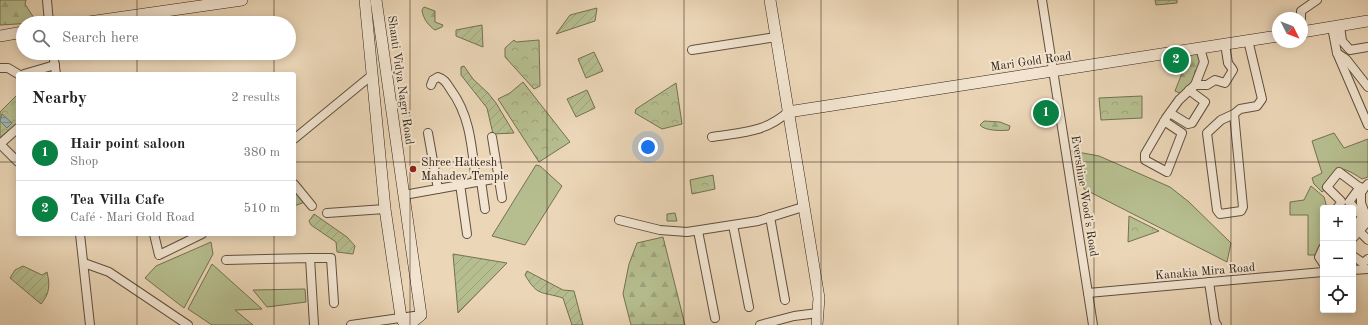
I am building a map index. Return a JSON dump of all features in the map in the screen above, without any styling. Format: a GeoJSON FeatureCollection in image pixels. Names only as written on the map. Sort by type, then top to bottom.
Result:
{"type":"FeatureCollection","features":[{"type":"Feature","properties":{"kind":"street"},"geometry":{"type":"LineString","coordinates":[[47,0],[48,16]]}},
{"type":"Feature","properties":{"kind":"street"},"geometry":{"type":"LineString","coordinates":[[118,16],[181,4],[242,0]]}},
{"type":"Feature","properties":{"kind":"street","name":"Shanti Vidya Nagri Road"},"geometry":{"type":"LineString","coordinates":[[365,0],[385,209],[405,322],[421,314],[376,0]]}},
{"type":"Feature","properties":{"kind":"street"},"geometry":{"type":"LineString","coordinates":[[770,0],[819,298],[817,325]]}},
{"type":"Feature","properties":{"kind":"street","name":"Evershine Wood's Road"},"geometry":{"type":"LineString","coordinates":[[1042,0],[1093,325]]}},
{"type":"Feature","properties":{"kind":"street"},"geometry":{"type":"LineString","coordinates":[[1301,12],[1317,0]]}},
{"type":"Feature","properties":{"kind":"street"},"geometry":{"type":"LineString","coordinates":[[1308,31],[1368,21]]}},
{"type":"Feature","properties":{"kind":"street"},"geometry":{"type":"LineString","coordinates":[[1336,26],[1342,41],[1350,50],[1368,47]]}},
{"type":"Feature","properties":{"kind":"street"},"geometry":{"type":"LineString","coordinates":[[1336,26],[1337,53],[1368,125]]}},
{"type":"Feature","properties":{"kind":"street"},"geometry":{"type":"LineString","coordinates":[[0,36],[16,33]]}},
{"type":"Feature","properties":{"kind":"street"},"geometry":{"type":"LineString","coordinates":[[692,50],[776,37]]}},
{"type":"Feature","properties":{"kind":"street","name":"Mari Gold Road"},"geometry":{"type":"LineString","coordinates":[[788,112],[1272,37]]}},
{"type":"Feature","properties":{"kind":"street"},"geometry":{"type":"LineString","coordinates":[[1234,114],[1243,207],[1241,211],[1220,214],[1217,210],[1207,133],[1221,120],[1234,114],[1240,109],[1257,106],[1262,99],[1248,40]]}},
{"type":"Feature","properties":{"kind":"street"},"geometry":{"type":"LineString","coordinates":[[1192,87],[1207,85],[1217,79],[1225,83],[1233,70],[1228,63],[1225,44]]}},
{"type":"Feature","properties":{"kind":"street"},"geometry":{"type":"LineString","coordinates":[[1164,121],[1182,133],[1168,172],[1145,160],[1144,157],[1164,121],[1192,87],[1204,62],[1200,48]]}},
{"type":"Feature","properties":{"kind":"street"},"geometry":{"type":"LineString","coordinates":[[1337,53],[1346,59],[1368,87]]}},
{"type":"Feature","properties":{"kind":"street"},"geometry":{"type":"LineString","coordinates":[[54,60],[56,72]]}},
{"type":"Feature","properties":{"kind":"street"},"geometry":{"type":"LineString","coordinates":[[31,72],[55,65]]}},
{"type":"Feature","properties":{"kind":"street"},"geometry":{"type":"LineString","coordinates":[[0,68],[8,68],[16,73]]}},
{"type":"Feature","properties":{"kind":"street"},"geometry":{"type":"LineString","coordinates":[[296,137],[372,75]]}},
{"type":"Feature","properties":{"kind":"street"},"geometry":{"type":"LineString","coordinates":[[431,85],[433,80],[438,77],[444,79],[458,99],[466,119],[478,182],[485,209]]}},
{"type":"Feature","properties":{"kind":"street"},"geometry":{"type":"LineString","coordinates":[[1170,113],[1188,124],[1192,123],[1205,102],[1192,87]]}},
{"type":"Feature","properties":{"kind":"street"},"geometry":{"type":"LineString","coordinates":[[712,137],[763,128],[776,123],[788,112]]}},
{"type":"Feature","properties":{"kind":"street"},"geometry":{"type":"LineString","coordinates":[[16,130],[0,144],[16,160]]}},
{"type":"Feature","properties":{"kind":"street"},"geometry":{"type":"LineString","coordinates":[[428,133],[438,189]]}},
{"type":"Feature","properties":{"kind":"street"},"geometry":{"type":"LineString","coordinates":[[492,137],[502,198]]}},
{"type":"Feature","properties":{"kind":"street"},"geometry":{"type":"LineString","coordinates":[[1340,205],[1342,203],[1341,201],[1327,187],[1339,172],[1363,187]]}},
{"type":"Feature","properties":{"kind":"street"},"geometry":{"type":"LineString","coordinates":[[404,195],[499,178]]}},
{"type":"Feature","properties":{"kind":"street"},"geometry":{"type":"LineString","coordinates":[[460,184],[466,234]]}},
{"type":"Feature","properties":{"kind":"street"},"geometry":{"type":"LineString","coordinates":[[296,186],[312,206]]}},
{"type":"Feature","properties":{"kind":"street"},"geometry":{"type":"LineString","coordinates":[[1363,187],[1361,203],[1364,218],[1356,230],[1368,240]]}},
{"type":"Feature","properties":{"kind":"street"},"geometry":{"type":"LineString","coordinates":[[1363,187],[1349,202],[1364,218]]}},
{"type":"Feature","properties":{"kind":"street"},"geometry":{"type":"LineString","coordinates":[[619,220],[660,230],[687,232],[733,225],[770,217],[803,207]]}},
{"type":"Feature","properties":{"kind":"street"},"geometry":{"type":"LineString","coordinates":[[328,212],[385,209]]}},
{"type":"Feature","properties":{"kind":"street"},"geometry":{"type":"LineString","coordinates":[[770,217],[785,300]]}},
{"type":"Feature","properties":{"kind":"street"},"geometry":{"type":"LineString","coordinates":[[733,225],[749,307]]}},
{"type":"Feature","properties":{"kind":"street"},"geometry":{"type":"LineString","coordinates":[[698,230],[715,318]]}},
{"type":"Feature","properties":{"kind":"street"},"geometry":{"type":"LineString","coordinates":[[80,236],[90,325]]}},
{"type":"Feature","properties":{"kind":"street"},"geometry":{"type":"LineString","coordinates":[[154,236],[159,255],[198,236]]}},
{"type":"Feature","properties":{"kind":"street"},"geometry":{"type":"LineString","coordinates":[[310,258],[314,325]]}},
{"type":"Feature","properties":{"kind":"street"},"geometry":{"type":"LineString","coordinates":[[226,260],[331,258],[334,303]]}},
{"type":"Feature","properties":{"kind":"street"},"geometry":{"type":"LineString","coordinates":[[1356,258],[1363,263],[1368,259]]}},
{"type":"Feature","properties":{"kind":"street"},"geometry":{"type":"LineString","coordinates":[[84,263],[109,272],[188,325]]}},
{"type":"Feature","properties":{"kind":"street"},"geometry":{"type":"LineString","coordinates":[[1356,270],[1368,268]]}},
{"type":"Feature","properties":{"kind":"street","name":"Kanakia Mira Road"},"geometry":{"type":"LineString","coordinates":[[1088,293],[1320,272]]}},
{"type":"Feature","properties":{"kind":"street"},"geometry":{"type":"LineString","coordinates":[[1209,282],[1215,322],[1217,325]]}},
{"type":"Feature","properties":{"kind":"street"},"geometry":{"type":"LineString","coordinates":[[760,325],[794,316],[818,313]]}},
{"type":"Feature","properties":{"kind":"street"},"geometry":{"type":"LineString","coordinates":[[351,325],[405,322]]}},
{"type":"Feature","properties":{"kind":"green space"},"geometry":{"type":"Polygon","coordinates":[[[0,0],[26,0],[25,4],[33,16],[16,16],[16,24],[0,25],[0,0]]]}},
{"type":"Feature","properties":{"kind":"green space"},"geometry":{"type":"Polygon","coordinates":[[[1155,0],[1177,0],[1177,3],[1156,5],[1155,0]]]}},
{"type":"Feature","properties":{"kind":"green space"},"geometry":{"type":"Polygon","coordinates":[[[424,7],[435,11],[435,22],[443,25],[442,27],[435,30],[429,24],[425,19],[422,10],[424,7]]]}},
{"type":"Feature","properties":{"kind":"green space"},"geometry":{"type":"Polygon","coordinates":[[[597,8],[595,21],[556,34],[570,15],[597,8]]]}},
{"type":"Feature","properties":{"kind":"green space"},"geometry":{"type":"Polygon","coordinates":[[[482,25],[483,47],[456,36],[456,30],[482,25]]]}},
{"type":"Feature","properties":{"kind":"green space"},"geometry":{"type":"Polygon","coordinates":[[[514,40],[516,42],[539,40],[540,86],[534,89],[505,57],[505,48],[514,40]]]}},
{"type":"Feature","properties":{"kind":"green space"},"geometry":{"type":"Polygon","coordinates":[[[594,52],[603,71],[586,78],[578,59],[594,52]]]}},
{"type":"Feature","properties":{"kind":"green space"},"geometry":{"type":"Polygon","coordinates":[[[1197,53],[1200,55],[1200,66],[1195,71],[1193,84],[1182,94],[1175,91],[1189,55],[1197,53]]]}},
{"type":"Feature","properties":{"kind":"green space"},"geometry":{"type":"Polygon","coordinates":[[[464,66],[473,79],[496,103],[514,133],[493,134],[487,108],[461,75],[461,67],[464,66]]]}},
{"type":"Feature","properties":{"kind":"green space"},"geometry":{"type":"Polygon","coordinates":[[[523,82],[570,142],[539,162],[498,99],[510,93],[523,82]]]}},
{"type":"Feature","properties":{"kind":"green space"},"geometry":{"type":"Polygon","coordinates":[[[676,83],[682,124],[662,129],[635,113],[636,109],[676,83]]]}},
{"type":"Feature","properties":{"kind":"green space"},"geometry":{"type":"Polygon","coordinates":[[[587,90],[595,108],[576,117],[567,99],[587,90]]]}},
{"type":"Feature","properties":{"kind":"green space"},"geometry":{"type":"Polygon","coordinates":[[[16,96],[16,129],[0,146],[0,112],[16,96]]]}},
{"type":"Feature","properties":{"kind":"green space"},"geometry":{"type":"Polygon","coordinates":[[[1142,96],[1142,118],[1101,120],[1099,98],[1142,96]]]}},
{"type":"Feature","properties":{"kind":"green space"},"geometry":{"type":"Polygon","coordinates":[[[984,121],[1000,122],[1010,126],[1009,130],[989,129],[982,127],[980,125],[984,121]]]}},
{"type":"Feature","properties":{"kind":"green space"},"geometry":{"type":"Polygon","coordinates":[[[1334,133],[1344,148],[1368,139],[1368,177],[1362,179],[1344,169],[1339,170],[1322,192],[1314,184],[1312,178],[1322,173],[1312,141],[1334,133]]]}},
{"type":"Feature","properties":{"kind":"green space"},"geometry":{"type":"Polygon","coordinates":[[[1072,151],[1099,156],[1170,187],[1189,202],[1231,243],[1227,262],[1084,189],[1072,151]]]}},
{"type":"Feature","properties":{"kind":"green space"},"geometry":{"type":"Polygon","coordinates":[[[536,165],[540,166],[562,186],[525,245],[492,236],[536,165]]]}},
{"type":"Feature","properties":{"kind":"green space"},"geometry":{"type":"Polygon","coordinates":[[[713,175],[715,189],[692,194],[690,180],[713,175]]]}},
{"type":"Feature","properties":{"kind":"green space"},"geometry":{"type":"Polygon","coordinates":[[[1311,186],[1324,197],[1326,205],[1320,205],[1320,250],[1316,255],[1308,255],[1308,215],[1290,215],[1290,202],[1304,200],[1311,186]]]}},
{"type":"Feature","properties":{"kind":"green space"},"geometry":{"type":"Polygon","coordinates":[[[296,191],[305,202],[296,205],[296,191]]]}},
{"type":"Feature","properties":{"kind":"green space"},"geometry":{"type":"Polygon","coordinates":[[[675,213],[677,221],[667,221],[667,214],[675,213]]]}},
{"type":"Feature","properties":{"kind":"green space"},"geometry":{"type":"Polygon","coordinates":[[[314,214],[347,237],[355,246],[353,254],[337,252],[336,242],[311,225],[309,221],[314,214]]]}},
{"type":"Feature","properties":{"kind":"green space"},"geometry":{"type":"Polygon","coordinates":[[[1129,216],[1159,231],[1128,242],[1129,216]]]}},
{"type":"Feature","properties":{"kind":"green space"},"geometry":{"type":"Polygon","coordinates":[[[663,237],[685,325],[631,325],[623,294],[629,264],[637,243],[663,237]]]}},
{"type":"Feature","properties":{"kind":"green space"},"geometry":{"type":"Polygon","coordinates":[[[211,242],[213,254],[184,308],[145,278],[156,266],[211,242]]]}},
{"type":"Feature","properties":{"kind":"green space"},"geometry":{"type":"Polygon","coordinates":[[[453,254],[507,263],[458,313],[453,254]]]}},
{"type":"Feature","properties":{"kind":"green space"},"geometry":{"type":"Polygon","coordinates":[[[212,264],[262,309],[235,310],[253,325],[212,325],[188,309],[212,264]]]}},
{"type":"Feature","properties":{"kind":"green space"},"geometry":{"type":"Polygon","coordinates":[[[23,266],[42,275],[47,272],[49,281],[48,292],[41,304],[10,278],[15,270],[23,266]]]}},
{"type":"Feature","properties":{"kind":"green space"},"geometry":{"type":"Polygon","coordinates":[[[527,271],[563,290],[574,291],[583,325],[572,325],[563,298],[541,292],[533,287],[525,275],[527,271]]]}},
{"type":"Feature","properties":{"kind":"green space"},"geometry":{"type":"Polygon","coordinates":[[[305,289],[306,302],[267,307],[253,290],[305,289]]]}},
{"type":"Feature","properties":{"kind":"water"},"geometry":{"type":"Polygon","coordinates":[[[2,114],[12,123],[7,128],[0,121],[2,114]]]}},
{"type":"Feature","properties":{"kind":"place","name":"Tea Villa Cafe"},"geometry":{"type":"Point","coordinates":[1176,60]}},
{"type":"Feature","properties":{"kind":"place","name":"Hair point saloon"},"geometry":{"type":"Point","coordinates":[1046,113]}},
{"type":"Feature","properties":{"kind":"place","name":"Shree Hatkesh Mahadev Temple"},"geometry":{"type":"Point","coordinates":[413,169]}}]}
